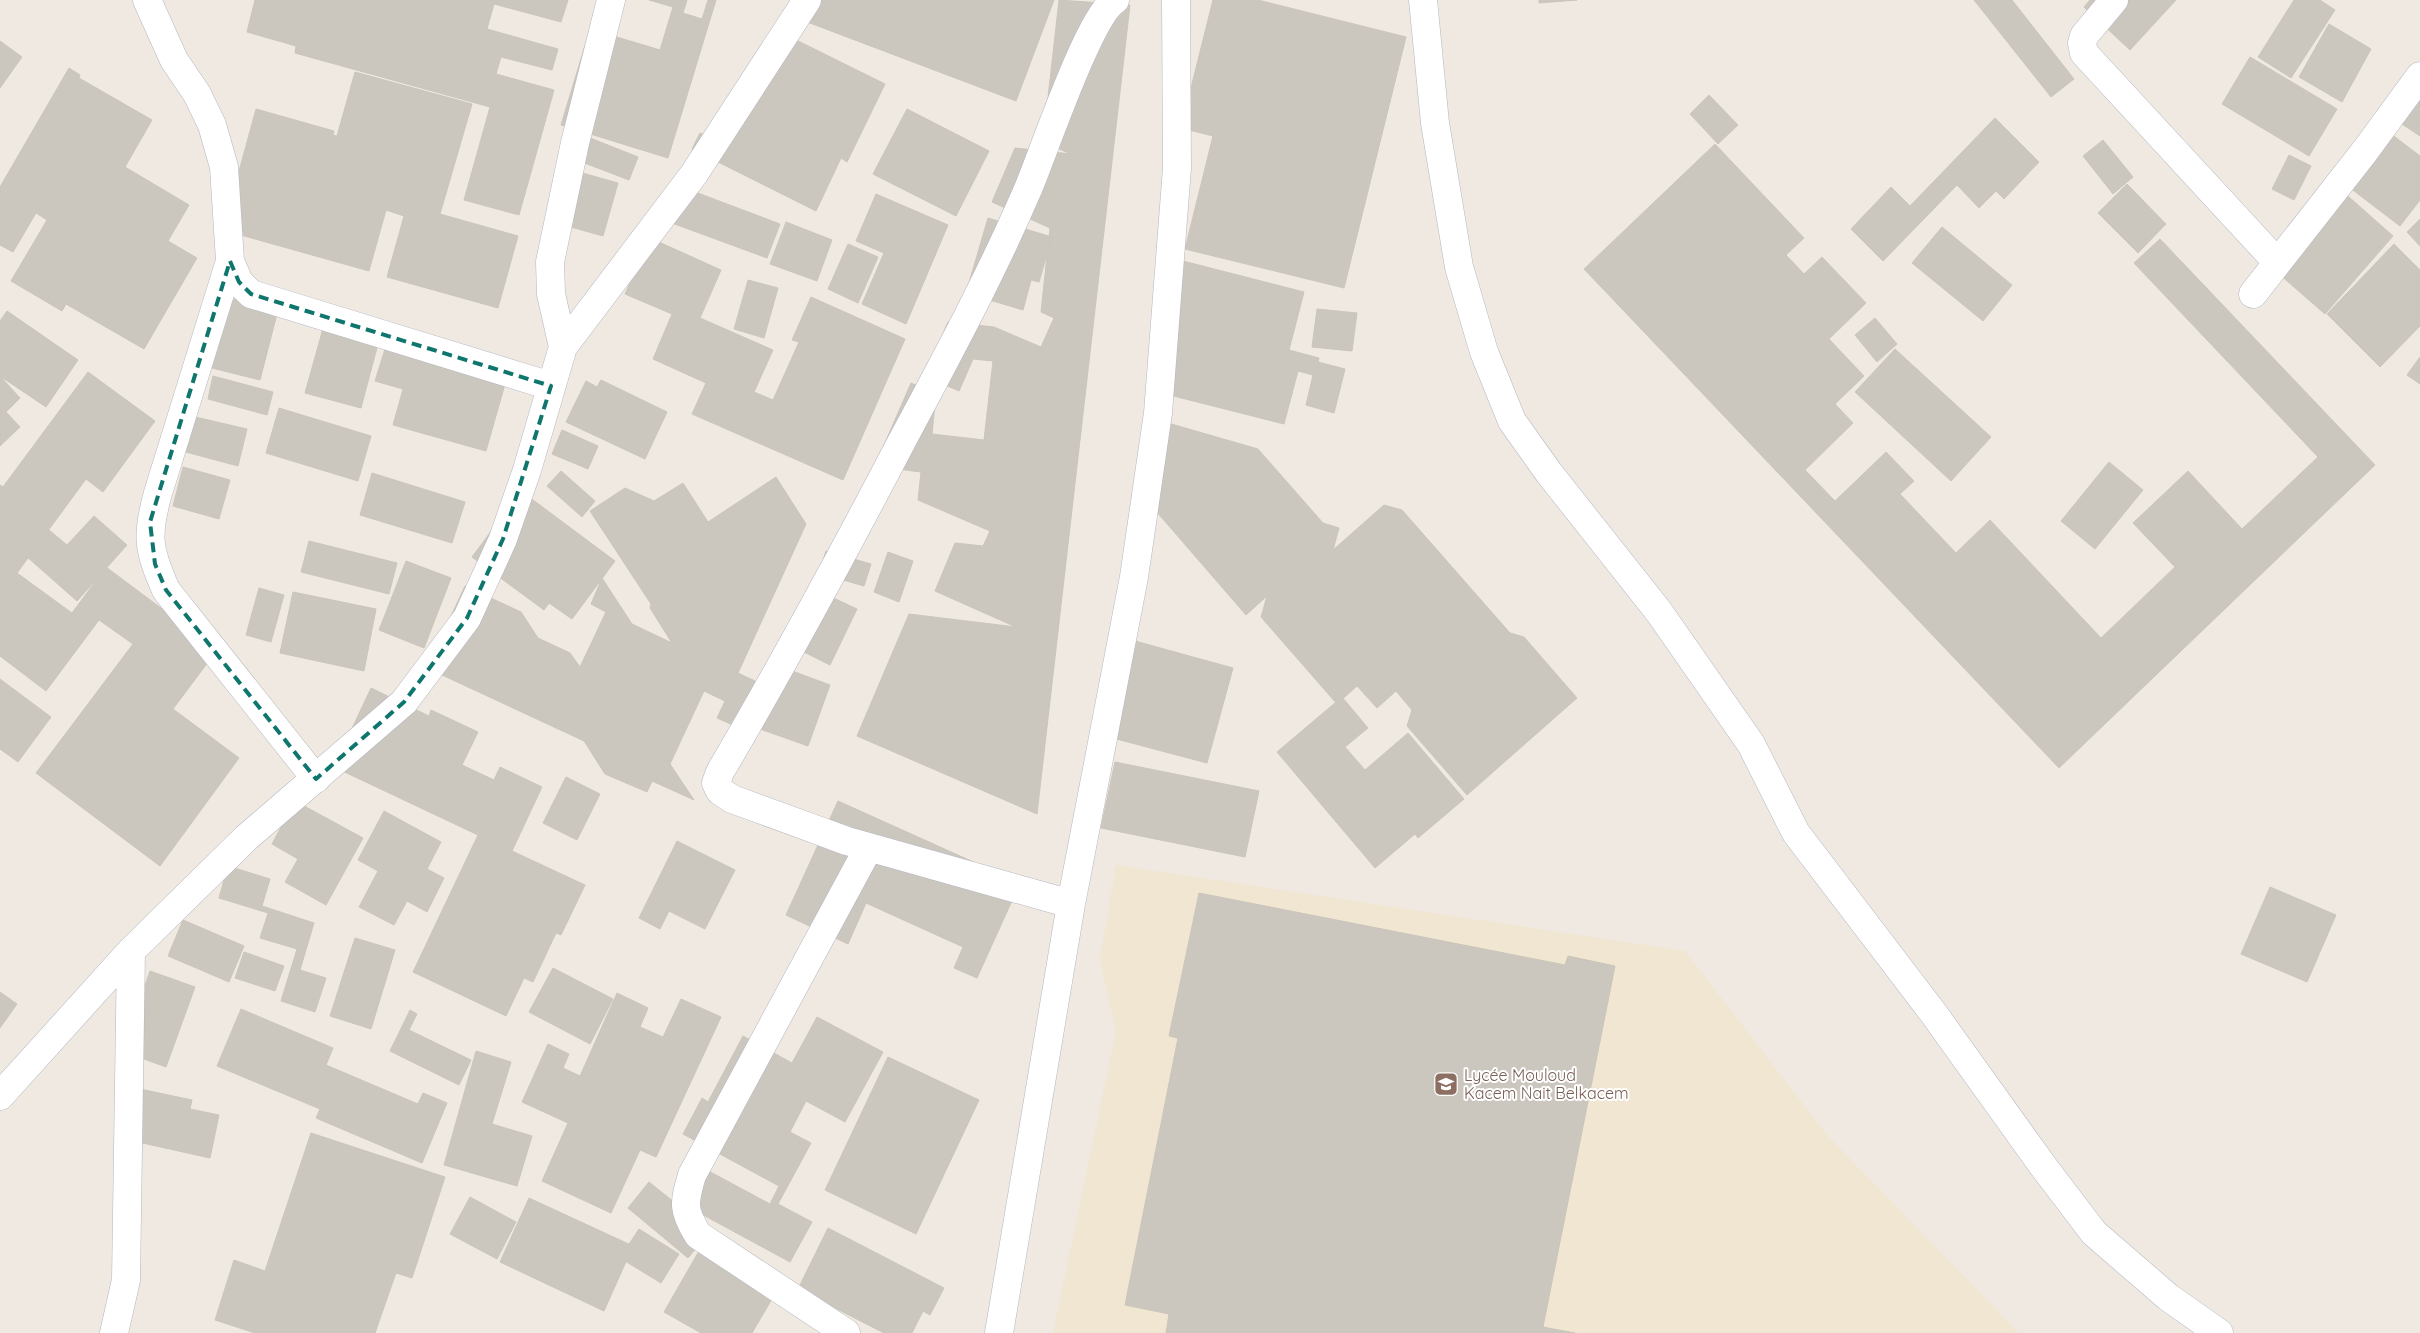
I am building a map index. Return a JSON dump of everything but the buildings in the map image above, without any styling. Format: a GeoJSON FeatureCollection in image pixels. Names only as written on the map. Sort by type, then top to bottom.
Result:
{"type":"FeatureCollection","features":[{"type":"Feature","properties":{"kind":"street"},"geometry":{"type":"LineString","coordinates":[[147,0],[174,60],[197,94],[212,125],[224,167],[230,261],[239,282],[251,294],[551,386]]}},
{"type":"Feature","properties":{"kind":"street"},"geometry":{"type":"LineString","coordinates":[[563,347],[551,294],[550,262],[575,142],[611,0]]}},
{"type":"Feature","properties":{"kind":"street"},"geometry":{"type":"LineString","coordinates":[[0,1096],[131,951],[246,838],[404,702],[467,618],[502,539],[527,470],[563,347],[694,174],[807,0]]}},
{"type":"Feature","properties":{"kind":"street"},"geometry":{"type":"LineString","coordinates":[[1071,904],[869,847],[732,799],[720,791],[716,783],[720,772],[780,670],[973,309],[1028,190],[1085,47],[1101,15],[1115,0]]}},
{"type":"Feature","properties":{"kind":"street"},"geometry":{"type":"LineString","coordinates":[[999,1333],[1071,904],[1134,576],[1158,413],[1177,168],[1176,0]]}},
{"type":"Feature","properties":{"kind":"street"},"geometry":{"type":"LineString","coordinates":[[1423,0],[1435,122],[1460,267],[1484,352],[1512,421],[1550,474],[1659,612],[1751,744],[1796,833],[1934,1014],[2043,1166],[2094,1233],[2168,1296],[2219,1333]]}},
{"type":"Feature","properties":{"kind":"street"},"geometry":{"type":"LineString","coordinates":[[2114,0],[2084,36],[2082,43],[2084,53],[2277,262]]}},
{"type":"Feature","properties":{"kind":"street"},"geometry":{"type":"LineString","coordinates":[[2253,294],[2365,151],[2420,76]]}},
{"type":"Feature","properties":{"kind":"street"},"geometry":{"type":"LineString","coordinates":[[230,261],[158,493],[150,522],[149,542],[155,564],[166,590],[316,779]]}},
{"type":"Feature","properties":{"kind":"street"},"geometry":{"type":"LineString","coordinates":[[846,1333],[698,1235],[687,1217],[686,1198],[692,1175],[869,847]]}},
{"type":"Feature","properties":{"kind":"street"},"geometry":{"type":"LineString","coordinates":[[114,1333],[126,1280],[131,951]]}},
{"type":"Feature","properties":{"kind":"highlighted area"},"geometry":{"type":"Polygon","coordinates":[[[230,261],[239,282],[251,294],[551,386],[503,539],[467,618],[404,702],[316,779],[166,590],[155,564],[150,522],[230,261]]]}},
{"type":"Feature","properties":{"kind":"shaded area","name":"Lycée Mouloud Kacem Nait Belkacem"},"geometry":{"type":"Polygon","coordinates":[[[1116,865],[1685,951],[1827,1135],[2019,1333],[1053,1333],[1116,1032],[1100,960],[1116,865]]]}},
{"type":"Feature","properties":{"kind":"place","name":"Lycée Mouloud Kacem Nait Belkacem"},"geometry":{"type":"Point","coordinates":[1446,1084]}}]}
